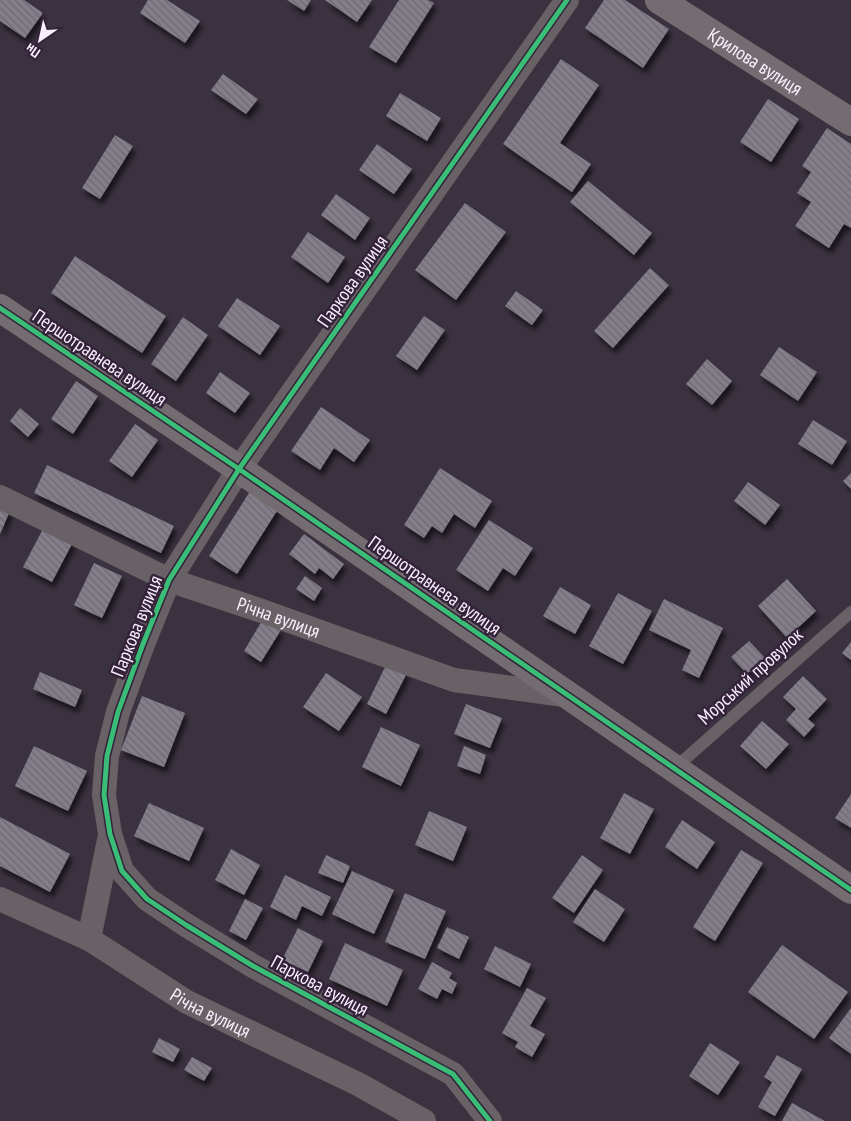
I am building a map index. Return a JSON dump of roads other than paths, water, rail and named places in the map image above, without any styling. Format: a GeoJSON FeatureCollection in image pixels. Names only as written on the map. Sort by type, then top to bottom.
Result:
{"type":"FeatureCollection","features":[{"type":"Feature","properties":{"kind":"street","name":"Паркова вулиця"},"geometry":{"type":"LineString","coordinates":[[490,1121],[452,1074],[254,966],[147,899],[122,870],[110,834],[104,795],[107,756],[118,712],[169,580],[240,469],[567,0]]}},
{"type":"Feature","properties":{"kind":"street","name":"Крилова вулиця"},"geometry":{"type":"LineString","coordinates":[[659,0],[851,122]]}},
{"type":"Feature","properties":{"kind":"street","name":"Першотравнева вулиця"},"geometry":{"type":"LineString","coordinates":[[0,308],[240,469],[851,890]]}},
{"type":"Feature","properties":{"kind":"street","name":"Річна вулиця"},"geometry":{"type":"LineString","coordinates":[[0,497],[169,580],[262,611],[454,680],[570,696]]}},
{"type":"Feature","properties":{"kind":"street"},"geometry":{"type":"LineString","coordinates":[[89,939],[110,834]]}},
{"type":"Feature","properties":{"kind":"street","name":"Річна вулиця"},"geometry":{"type":"LineString","coordinates":[[0,898],[89,939],[187,1002],[358,1084],[424,1121]]}},
{"type":"Feature","properties":{"kind":"lane","name":"Морський провулок"},"geometry":{"type":"LineString","coordinates":[[675,768],[851,612]]}}]}
